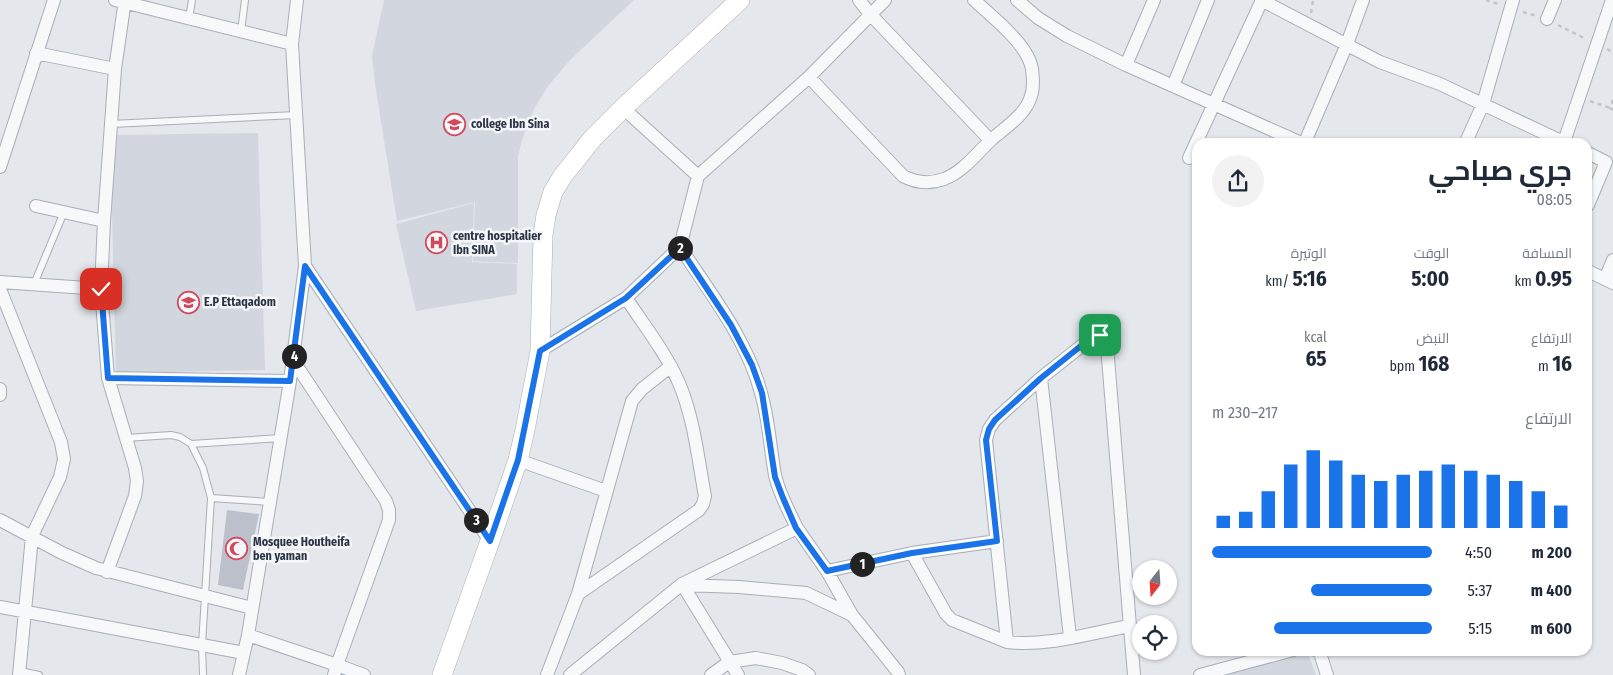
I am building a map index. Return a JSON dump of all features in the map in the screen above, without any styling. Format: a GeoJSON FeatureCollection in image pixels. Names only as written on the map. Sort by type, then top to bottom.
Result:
{"type":"FeatureCollection","features":[{"type":"Feature","properties":{"kind":"main road"},"geometry":{"type":"LineString","coordinates":[[442,675],[518,460],[540,351],[543,235],[546,215],[554,192],[562,177],[593,138],[740,0]]}},
{"type":"Feature","properties":{"kind":"street"},"geometry":{"type":"LineString","coordinates":[[0,167],[54,0]]}},
{"type":"Feature","properties":{"kind":"street"},"geometry":{"type":"LineString","coordinates":[[238,675],[248,635],[281,438],[305,266],[292,44],[297,0]]}},
{"type":"Feature","properties":{"kind":"street"},"geometry":{"type":"LineString","coordinates":[[859,0],[870,14],[990,140]]}},
{"type":"Feature","properties":{"kind":"street"},"geometry":{"type":"LineString","coordinates":[[540,351],[626,298],[680,248],[698,176],[809,77],[885,0]]}},
{"type":"Feature","properties":{"kind":"street"},"geometry":{"type":"LineString","coordinates":[[809,77],[904,176],[914,181],[928,182],[944,179],[959,170],[990,140],[1015,120],[1025,108],[1031,96],[1032,68],[1028,57],[1021,46],[974,0]]}},
{"type":"Feature","properties":{"kind":"street"},"geometry":{"type":"LineString","coordinates":[[1017,0],[1038,18],[1067,36],[1126,65],[1289,138]]}},
{"type":"Feature","properties":{"kind":"street"},"geometry":{"type":"LineString","coordinates":[[1126,65],[1154,0]]}},
{"type":"Feature","properties":{"kind":"street"},"geometry":{"type":"LineString","coordinates":[[1173,86],[1208,0]]}},
{"type":"Feature","properties":{"kind":"street"},"geometry":{"type":"LineString","coordinates":[[1198,138],[1261,0],[1380,62],[1440,84],[1555,138]]}},
{"type":"Feature","properties":{"kind":"street"},"geometry":{"type":"LineString","coordinates":[[1307,138],[1347,44],[1363,0]]}},
{"type":"Feature","properties":{"kind":"street"},"geometry":{"type":"LineString","coordinates":[[1468,138],[1483,104],[1513,0]]}},
{"type":"Feature","properties":{"kind":"street"},"geometry":{"type":"LineString","coordinates":[[1547,19],[1555,0]]}},
{"type":"Feature","properties":{"kind":"street"},"geometry":{"type":"LineString","coordinates":[[1565,138],[1612,0]]}},
{"type":"Feature","properties":{"kind":"street"},"geometry":{"type":"LineString","coordinates":[[107,572],[135,496],[137,482],[135,468],[108,378],[101,289],[104,221],[121,1],[292,44]]}},
{"type":"Feature","properties":{"kind":"street"},"geometry":{"type":"LineString","coordinates":[[36,52],[115,69]]}},
{"type":"Feature","properties":{"kind":"street"},"geometry":{"type":"LineString","coordinates":[[623,108],[698,176]]}},
{"type":"Feature","properties":{"kind":"street"},"geometry":{"type":"LineString","coordinates":[[1189,158],[1192,152]]}},
{"type":"Feature","properties":{"kind":"street"},"geometry":{"type":"LineString","coordinates":[[1592,155],[1610,163],[1592,197]]}},
{"type":"Feature","properties":{"kind":"street"},"geometry":{"type":"LineString","coordinates":[[36,206],[104,221]]}},
{"type":"Feature","properties":{"kind":"street"},"geometry":{"type":"LineString","coordinates":[[680,248],[731,325],[752,365],[762,393],[775,477],[796,528],[827,571],[852,615],[901,674]]}},
{"type":"Feature","properties":{"kind":"street"},"geometry":{"type":"LineString","coordinates":[[1592,273],[1609,281],[1613,260]]}},
{"type":"Feature","properties":{"kind":"street"},"geometry":{"type":"LineString","coordinates":[[305,266],[490,541]]}},
{"type":"Feature","properties":{"kind":"street"},"geometry":{"type":"LineString","coordinates":[[0,282],[101,289]]}},
{"type":"Feature","properties":{"kind":"street"},"geometry":{"type":"LineString","coordinates":[[0,289],[61,442],[64,459],[60,477],[32,536],[19,673]]}},
{"type":"Feature","properties":{"kind":"street"},"geometry":{"type":"LineString","coordinates":[[578,594],[699,510],[705,496],[687,407],[671,366],[626,298]]}},
{"type":"Feature","properties":{"kind":"street"},"geometry":{"type":"LineString","coordinates":[[1006,642],[986,440],[989,429],[995,420],[1041,378],[1094,336],[1100,335],[1105,339],[1108,356],[1134,675]]}},
{"type":"Feature","properties":{"kind":"street"},"geometry":{"type":"LineString","coordinates":[[293,360],[386,501],[389,510],[389,520],[335,670]]}},
{"type":"Feature","properties":{"kind":"street"},"geometry":{"type":"LineString","coordinates":[[547,675],[578,594],[632,401],[642,389],[671,366]]}},
{"type":"Feature","properties":{"kind":"street"},"geometry":{"type":"LineString","coordinates":[[108,378],[290,381]]}},
{"type":"Feature","properties":{"kind":"street"},"geometry":{"type":"LineString","coordinates":[[1041,378],[1070,637]]}},
{"type":"Feature","properties":{"kind":"street"},"geometry":{"type":"LineString","coordinates":[[0,389],[0,395]]}},
{"type":"Feature","properties":{"kind":"street"},"geometry":{"type":"LineString","coordinates":[[518,460],[606,491]]}},
{"type":"Feature","properties":{"kind":"street"},"geometry":{"type":"LineString","coordinates":[[0,520],[62,553],[107,572],[252,608]]}},
{"type":"Feature","properties":{"kind":"street"},"geometry":{"type":"LineString","coordinates":[[570,675],[682,584],[796,528]]}},
{"type":"Feature","properties":{"kind":"street"},"geometry":{"type":"LineString","coordinates":[[827,571],[912,553],[997,541]]}},
{"type":"Feature","properties":{"kind":"street"},"geometry":{"type":"LineString","coordinates":[[912,553],[946,614],[952,620],[1006,642],[1040,643],[1130,626]]}},
{"type":"Feature","properties":{"kind":"street"},"geometry":{"type":"LineString","coordinates":[[682,584],[806,593],[852,615]]}},
{"type":"Feature","properties":{"kind":"street"},"geometry":{"type":"LineString","coordinates":[[682,584],[738,675]]}},
{"type":"Feature","properties":{"kind":"street"},"geometry":{"type":"LineString","coordinates":[[0,608],[244,653]]}},
{"type":"Feature","properties":{"kind":"street"},"geometry":{"type":"LineString","coordinates":[[248,635],[335,670],[364,675]]}},
{"type":"Feature","properties":{"kind":"street"},"geometry":{"type":"LineString","coordinates":[[1200,675],[1271,656]]}},
{"type":"Feature","properties":{"kind":"street"},"geometry":{"type":"LineString","coordinates":[[1321,656],[1327,675]]}},
{"type":"Feature","properties":{"kind":"street"},"geometry":{"type":"LineString","coordinates":[[711,675],[729,662],[756,658],[782,663],[802,670],[808,675]]}},
{"type":"Feature","properties":{"kind":"lane"},"geometry":{"type":"LineString","coordinates":[[189,19],[192,0]]}},
{"type":"Feature","properties":{"kind":"lane"},"geometry":{"type":"LineString","coordinates":[[241,31],[245,0]]}},
{"type":"Feature","properties":{"kind":"lane"},"geometry":{"type":"LineString","coordinates":[[111,124],[296,115]]}},
{"type":"Feature","properties":{"kind":"lane"},"geometry":{"type":"LineString","coordinates":[[34,284],[64,212]]}},
{"type":"Feature","properties":{"kind":"lane"},"geometry":{"type":"LineString","coordinates":[[126,438],[171,435],[180,437],[191,444],[203,468],[212,498],[202,645],[203,675]]}},
{"type":"Feature","properties":{"kind":"lane"},"geometry":{"type":"LineString","coordinates":[[191,444],[281,438]]}},
{"type":"Feature","properties":{"kind":"lane"},"geometry":{"type":"LineString","coordinates":[[212,498],[270,502]]}},
{"type":"Feature","properties":{"kind":"lane"},"geometry":{"type":"LineString","coordinates":[[19,673],[39,675]]}},
{"type":"Feature","properties":{"kind":"path"},"geometry":{"type":"LineString","coordinates":[[1579,97],[1611,109],[1613,100]]}},
{"type":"Feature","properties":{"kind":"shaded area","name":"college Ibn Sina"},"geometry":{"type":"Polygon","coordinates":[[[384,0],[634,0],[570,60],[548,86],[534,109],[518,156],[518,263],[473,261],[475,202],[397,221],[372,56],[384,0]]]}},
{"type":"Feature","properties":{"kind":"shaded area","name":"E.P Ettaqadom"},"geometry":{"type":"Polygon","coordinates":[[[258,133],[265,370],[116,373],[110,135],[258,133]]]}},
{"type":"Feature","properties":{"kind":"shaded area","name":"centre hospitalier Ibn SINA"},"geometry":{"type":"Polygon","coordinates":[[[474,203],[472,262],[517,264],[517,294],[416,311],[396,224],[474,203]]]}},
{"type":"Feature","properties":{"kind":"shaded area"},"geometry":{"type":"Polygon","coordinates":[[[1288,656],[1309,656],[1316,675],[1217,675],[1288,656]]]}},
{"type":"Feature","properties":{"kind":"building","name":"Mosquee Houtheifa ben yaman"},"geometry":{"type":"Polygon","coordinates":[[[227,510],[259,514],[243,590],[218,585],[227,510]]]}},
{"type":"Feature","properties":{"kind":"place","name":"college Ibn Sina"},"geometry":{"type":"Point","coordinates":[455,124]}},
{"type":"Feature","properties":{"kind":"place","name":"centre hospitalier Ibn SINA"},"geometry":{"type":"Point","coordinates":[437,243]}},
{"type":"Feature","properties":{"kind":"place","name":"E.P Ettaqadom"},"geometry":{"type":"Point","coordinates":[188,302]}},
{"type":"Feature","properties":{"kind":"place","name":"Mosquee Houtheifa ben yaman"},"geometry":{"type":"Point","coordinates":[237,549]}},
{"type":"Feature","properties":{"kind":"route"},"geometry":{"type":"LineString","coordinates":[[101,289],[108,378],[290,381],[305,266],[490,541],[518,460],[540,351],[626,298],[680,248],[731,325],[752,365],[762,393],[775,477],[796,528],[827,571],[912,553],[997,541],[986,440],[989,429],[995,420],[1041,378],[1087,341],[1094,336],[1100,335]]}}]}
